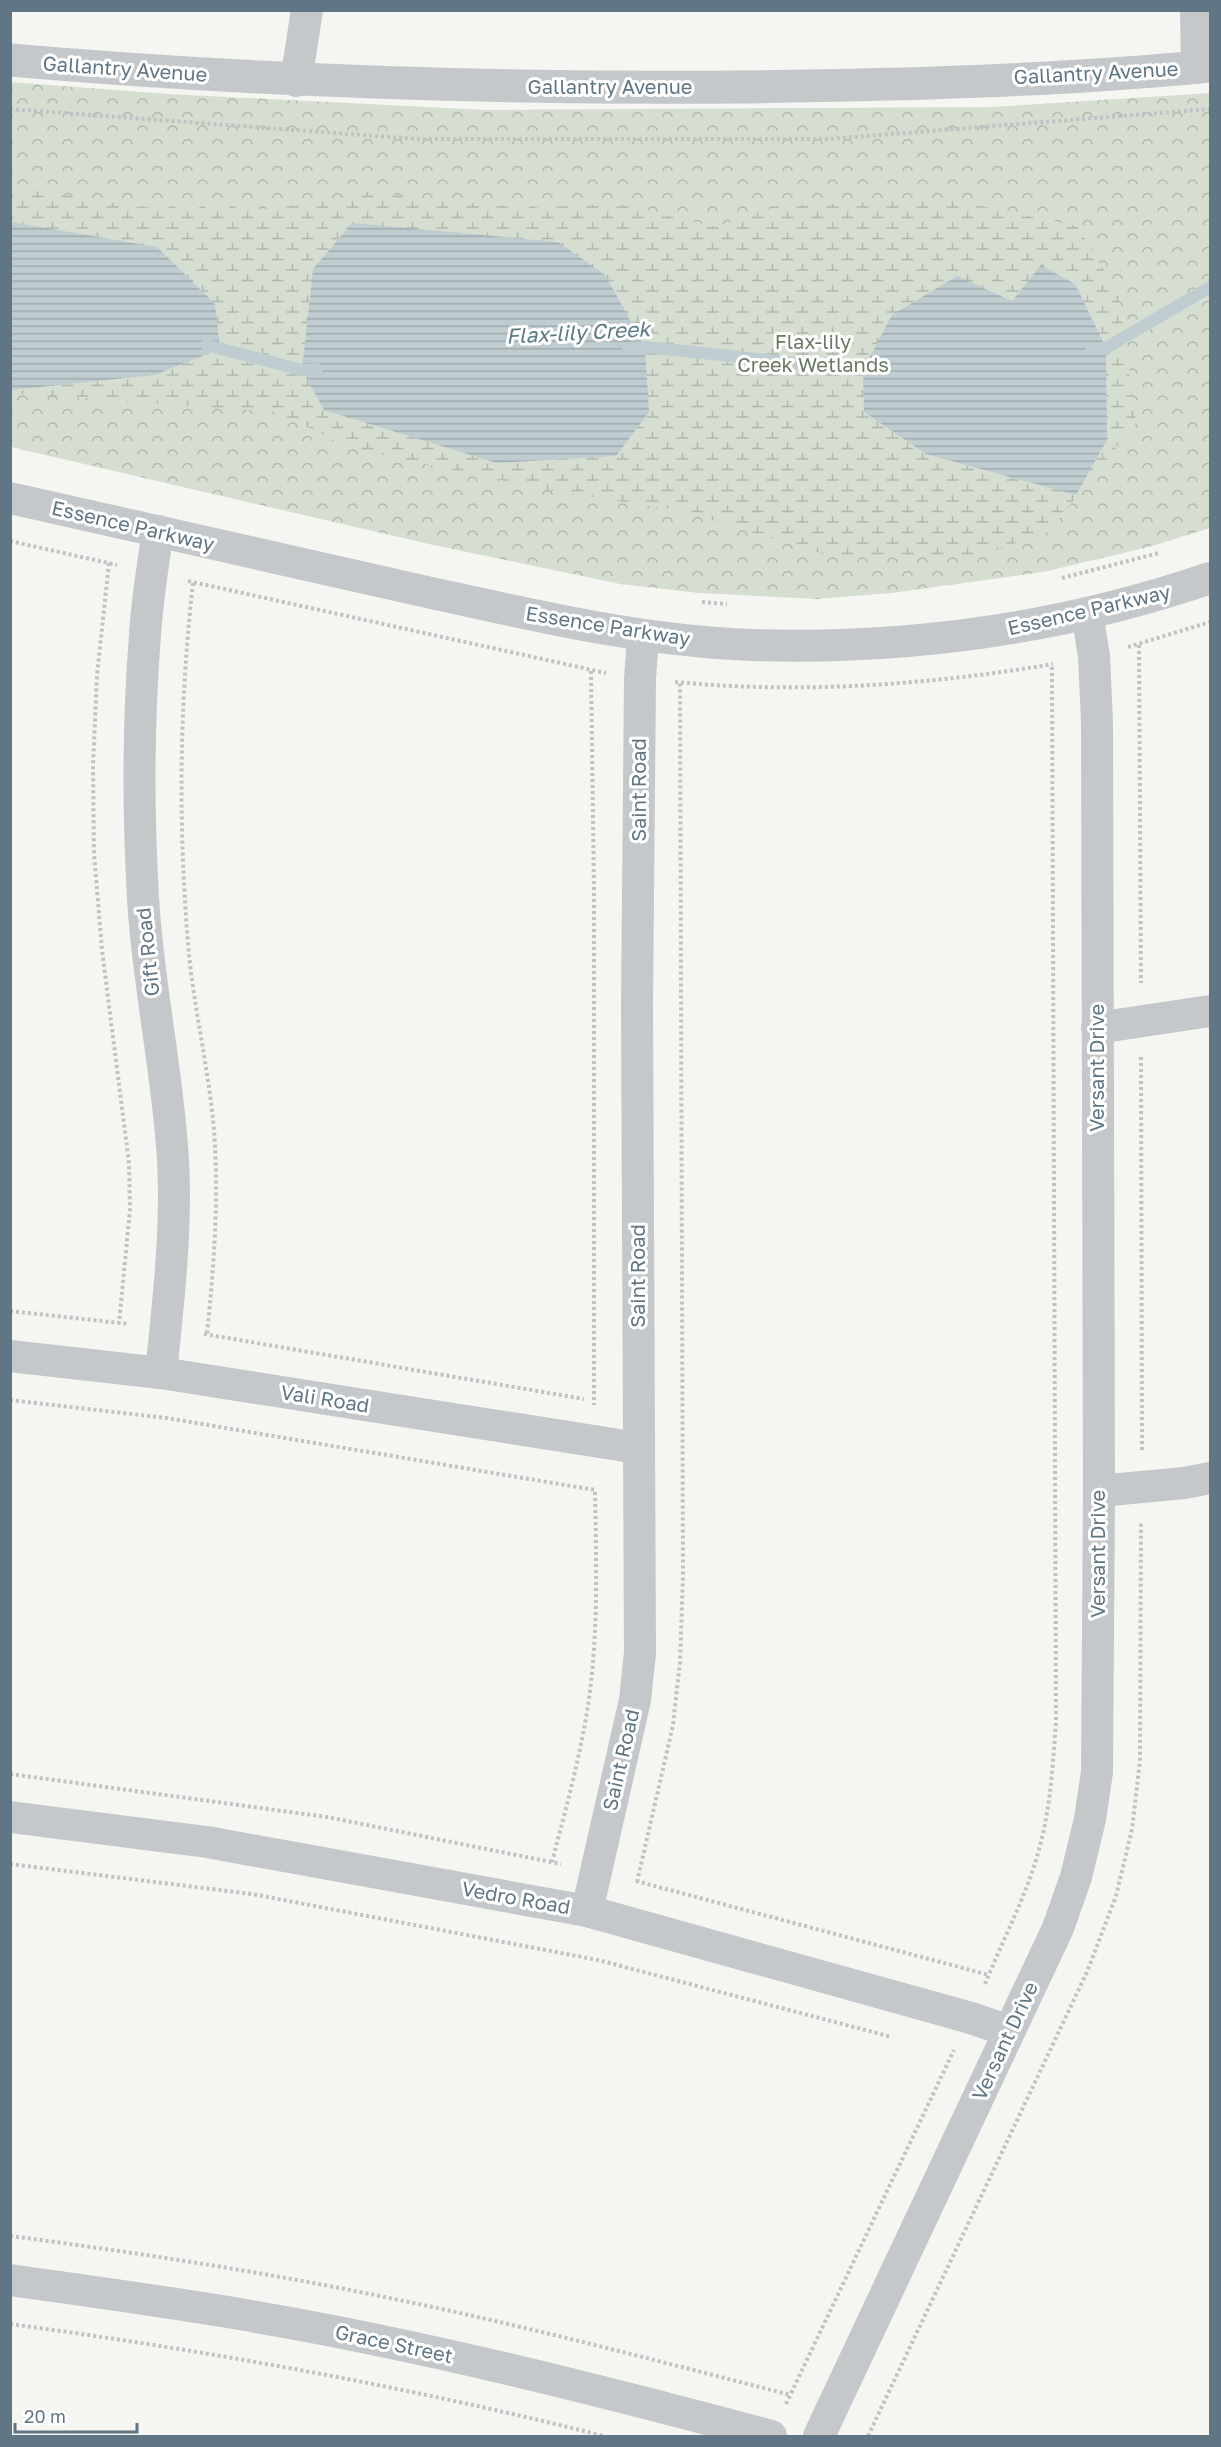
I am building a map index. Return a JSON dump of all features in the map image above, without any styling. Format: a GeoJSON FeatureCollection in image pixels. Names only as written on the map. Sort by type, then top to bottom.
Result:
{"type":"FeatureCollection","features":[{"type":"Feature","properties":{"kind":"street"},"geometry":{"type":"LineString","coordinates":[[296,81],[307,10]]}},
{"type":"Feature","properties":{"kind":"street"},"geometry":{"type":"LineString","coordinates":[[1196,10],[1204,67]]}},
{"type":"Feature","properties":{"kind":"street","name":"Gallantry Avenue"},"geometry":{"type":"LineString","coordinates":[[10,60],[159,73],[296,81],[613,88],[888,85],[1204,67]]}},
{"type":"Feature","properties":{"kind":"street","name":"Essence Parkway"},"geometry":{"type":"LineString","coordinates":[[10,498],[533,616],[643,636],[749,645],[846,646],[928,641],[1007,630],[1154,597],[1210,578]]}},
{"type":"Feature","properties":{"kind":"street","name":"Gift Road"},"geometry":{"type":"LineString","coordinates":[[158,531],[145,632],[140,724],[139,816],[151,987],[173,1160],[173,1208],[161,1373]]}},
{"type":"Feature","properties":{"kind":"street","name":"Versant Drive"},"geometry":{"type":"LineString","coordinates":[[819,2436],[1058,1928],[1076,1877],[1090,1819],[1096,1772],[1099,1491],[1097,721],[1094,656],[1086,613]]}},
{"type":"Feature","properties":{"kind":"street","name":"Saint Road"},"geometry":{"type":"LineString","coordinates":[[587,1911],[635,1700],[640,1653],[637,1006],[640,679],[643,636]]}},
{"type":"Feature","properties":{"kind":"street"},"geometry":{"type":"LineString","coordinates":[[1097,1028],[1210,1011]]}},
{"type":"Feature","properties":{"kind":"street","name":"Vali Road"},"geometry":{"type":"LineString","coordinates":[[10,1356],[161,1373],[638,1448]]}},
{"type":"Feature","properties":{"kind":"street"},"geometry":{"type":"LineString","coordinates":[[1099,1491],[1184,1483],[1210,1478]]}},
{"type":"Feature","properties":{"kind":"street","name":"Vedro Road"},"geometry":{"type":"LineString","coordinates":[[10,1817],[207,1842],[587,1911],[971,2018],[1009,2031]]}},
{"type":"Feature","properties":{"kind":"street","name":"Grace Street"},"geometry":{"type":"LineString","coordinates":[[10,2280],[261,2318],[389,2342],[524,2372],[771,2436]]}},
{"type":"Feature","properties":{"kind":"path"},"geometry":{"type":"LineString","coordinates":[[10,109],[417,139],[828,139],[1210,109]]}},
{"type":"Feature","properties":{"kind":"path"},"geometry":{"type":"LineString","coordinates":[[1056,580],[1160,552]]}},
{"type":"Feature","properties":{"kind":"path"},"geometry":{"type":"LineString","coordinates":[[193,582],[184,659],[181,741],[182,841],[190,957],[213,1128],[217,1194],[216,1246],[207,1334]]}},
{"type":"Feature","properties":{"kind":"path"},"geometry":{"type":"LineString","coordinates":[[700,602],[734,604]]}},
{"type":"Feature","properties":{"kind":"path"},"geometry":{"type":"LineString","coordinates":[[786,2405],[952,2053],[971,2018],[1019,1905],[1041,1842],[1051,1783],[1056,1722],[1052,664]]}},
{"type":"Feature","properties":{"kind":"path"},"geometry":{"type":"LineString","coordinates":[[552,1862],[581,1745],[592,1674],[597,1593],[594,1442],[594,892],[591,671]]}},
{"type":"Feature","properties":{"kind":"path"},"geometry":{"type":"LineString","coordinates":[[10,1311],[207,1334],[594,1401]]}},
{"type":"Feature","properties":{"kind":"path"},"geometry":{"type":"LineString","coordinates":[[10,1400],[166,1418],[595,1490]]}},
{"type":"Feature","properties":{"kind":"path"},"geometry":{"type":"LineString","coordinates":[[10,1864],[252,1894],[598,1960],[895,2038]]}},
{"type":"Feature","properties":{"kind":"path"},"geometry":{"type":"LineString","coordinates":[[941,2050],[952,2053]]}},
{"type":"Feature","properties":{"kind":"path"},"geometry":{"type":"LineString","coordinates":[[10,2324],[125,2339],[285,2366],[531,2418],[604,2436]]}},
{"type":"Feature","properties":{"kind":"green space","name":"Flax-lily Creek Wetlands"},"geometry":{"type":"Polygon","coordinates":[[[10,82],[168,94],[486,110],[993,107],[1210,93],[1210,528],[1149,547],[1043,572],[892,593],[817,599],[699,593],[620,584],[424,543],[11,447],[10,82]]]}},
{"type":"Feature","properties":{"kind":"green space"},"geometry":{"type":"Polygon","coordinates":[[[10,187],[140,207],[274,209],[366,192],[521,208],[620,204],[716,227],[777,206],[948,199],[1077,226],[1119,295],[1136,423],[1049,531],[977,557],[827,555],[682,511],[548,490],[353,449],[276,412],[11,393],[10,187]]]}},
{"type":"Feature","properties":{"kind":"water"},"geometry":{"type":"Polygon","coordinates":[[[11,222],[157,247],[215,304],[220,349],[154,375],[11,390],[11,222]]]}},
{"type":"Feature","properties":{"kind":"water"},"geometry":{"type":"Polygon","coordinates":[[[352,223],[558,242],[605,275],[645,347],[649,412],[616,456],[497,463],[324,410],[302,370],[313,269],[352,223]]]}},
{"type":"Feature","properties":{"kind":"water"},"geometry":{"type":"Polygon","coordinates":[[[1041,265],[1075,284],[1106,348],[1107,440],[1076,495],[926,454],[864,412],[863,370],[892,315],[957,276],[1012,301],[1041,265]]]}},
{"type":"Feature","properties":{"kind":"waterway","name":"Flax-lily Creek"},"geometry":{"type":"LineString","coordinates":[[1091,349],[1106,348],[1210,287]]}},
{"type":"Feature","properties":{"kind":"waterway","name":"Flax-lily Creek"},"geometry":{"type":"LineString","coordinates":[[206,345],[302,370],[317,369]]}},
{"type":"Feature","properties":{"kind":"waterway","name":"Flax-lily Creek"},"geometry":{"type":"LineString","coordinates":[[628,348],[645,347],[863,370],[879,369]]}}]}
